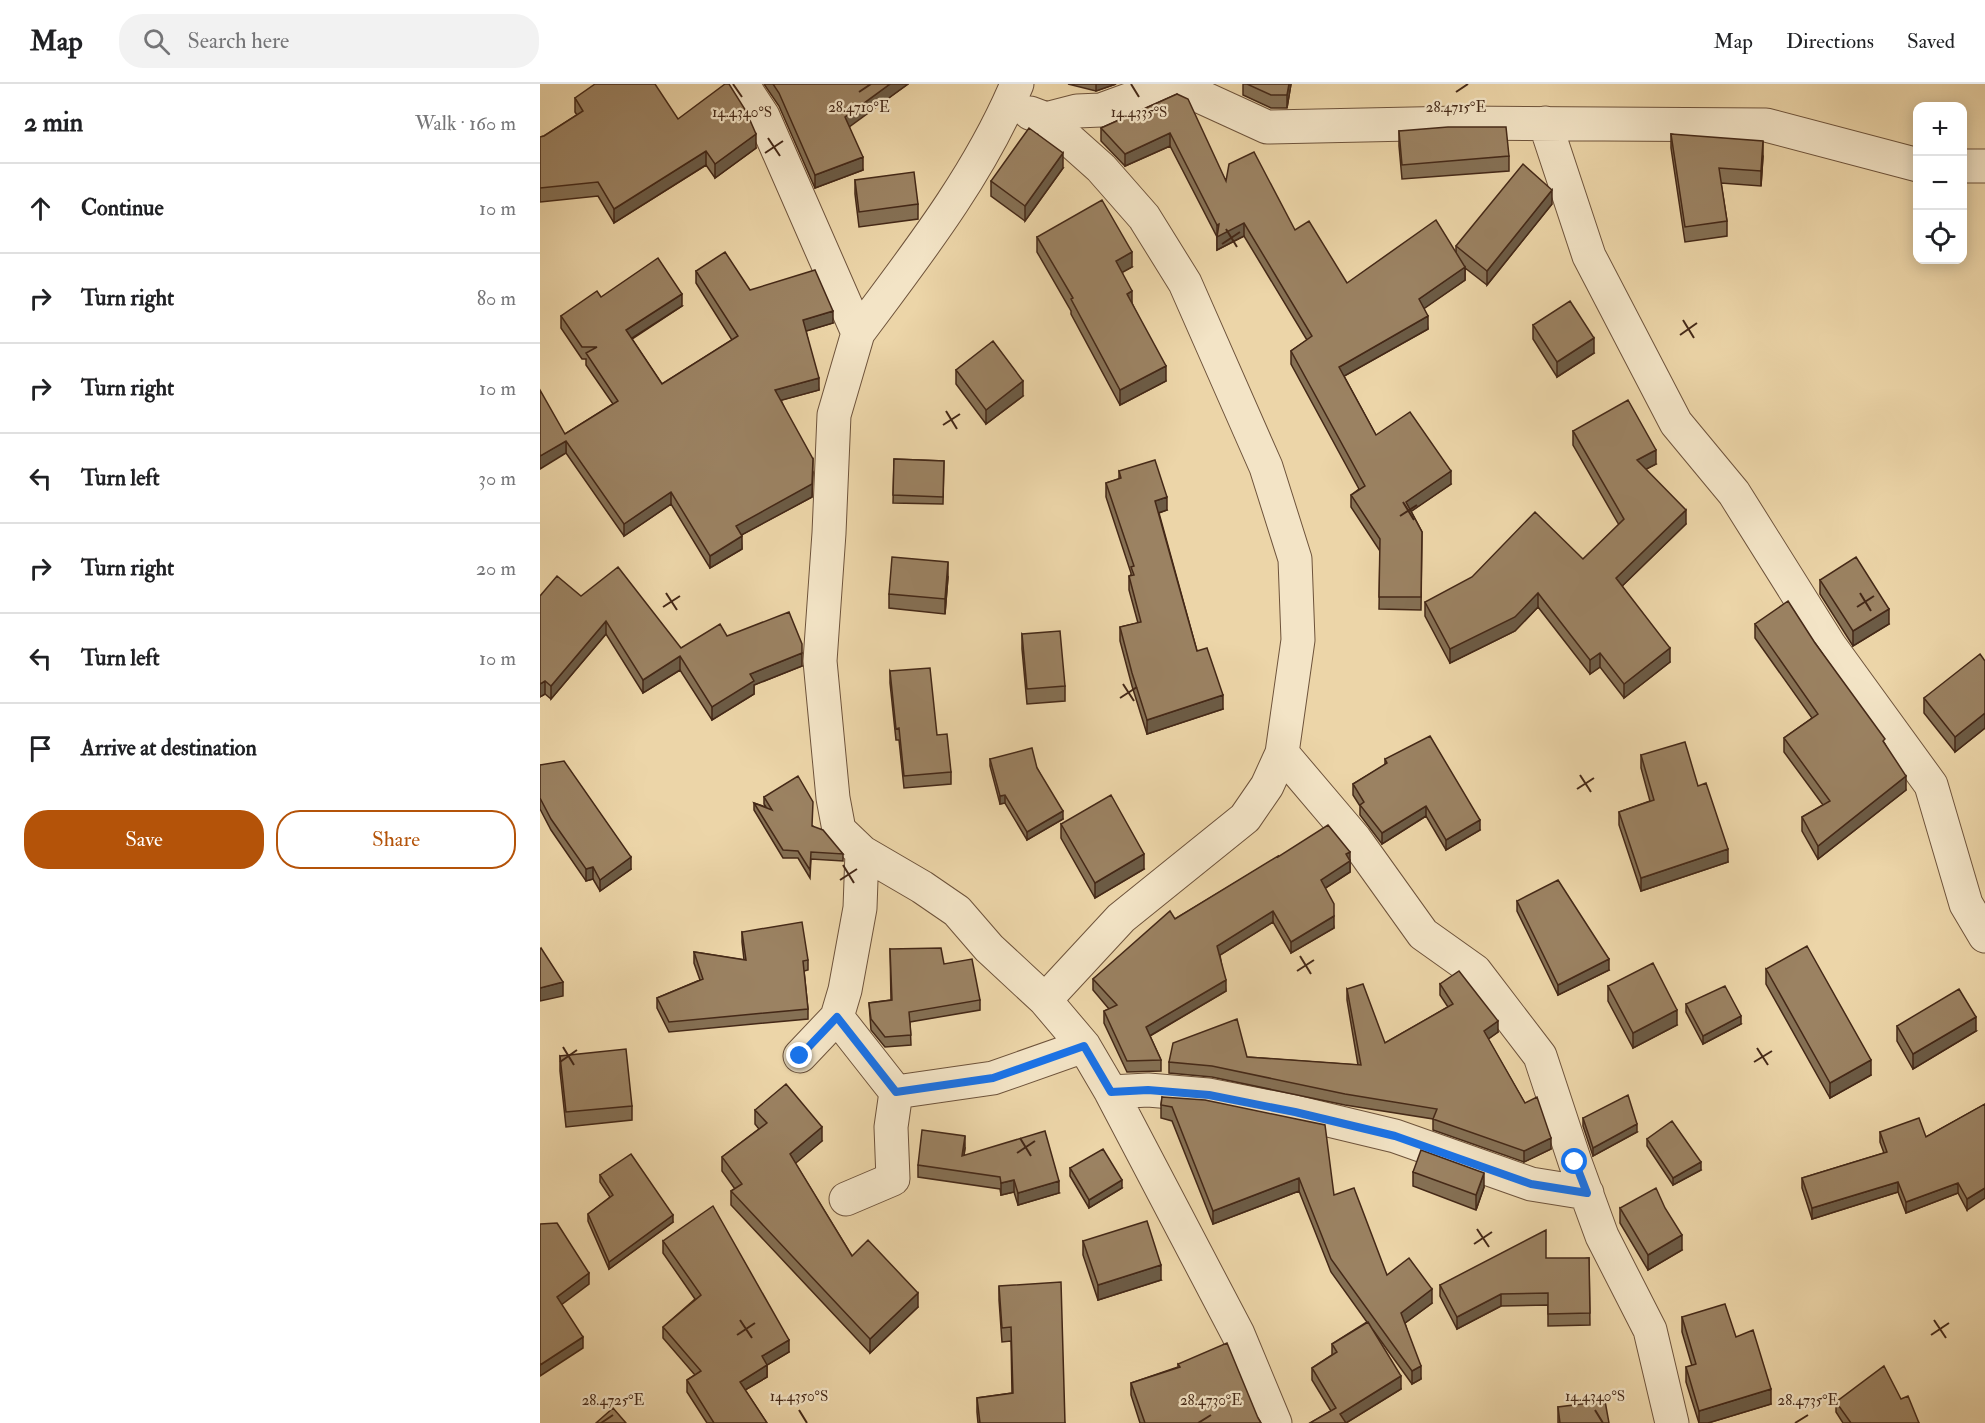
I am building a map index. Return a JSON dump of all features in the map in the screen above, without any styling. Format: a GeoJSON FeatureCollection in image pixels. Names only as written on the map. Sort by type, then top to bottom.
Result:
{"type":"FeatureCollection","features":[{"type":"Feature","properties":{"kind":"street"},"geometry":{"type":"LineString","coordinates":[[742,84],[763,116],[858,333]]}},
{"type":"Feature","properties":{"kind":"street"},"geometry":{"type":"LineString","coordinates":[[1046,119],[1077,111],[1101,110],[1172,84],[1267,127],[1545,123],[1766,125],[1913,164]]}},
{"type":"Feature","properties":{"kind":"street"},"geometry":{"type":"LineString","coordinates":[[1045,1000],[1120,918],[1245,818],[1267,786],[1282,753],[1298,640],[1295,560],[1266,467],[1185,283],[1144,217],[1101,168],[1046,119],[1013,94],[944,217],[858,333],[834,415],[820,661],[833,798],[839,830],[862,852],[922,887],[957,911],[989,948],[1045,1000],[1084,1046],[1111,1092],[1238,1334],[1275,1423]]}},
{"type":"Feature","properties":{"kind":"street"},"geometry":{"type":"LineString","coordinates":[[1545,123],[1589,256],[1676,423],[1734,493],[1830,646],[1931,785],[1966,904],[1985,936]]}},
{"type":"Feature","properties":{"kind":"street"},"geometry":{"type":"LineString","coordinates":[[1967,166],[1985,166]]}},
{"type":"Feature","properties":{"kind":"street"},"geometry":{"type":"LineString","coordinates":[[1282,753],[1355,839],[1423,933],[1475,971],[1540,1056],[1602,1236],[1650,1330],[1672,1423]]}},
{"type":"Feature","properties":{"kind":"street"},"geometry":{"type":"LineString","coordinates":[[800,1056],[837,1017],[845,990],[860,908],[862,852]]}},
{"type":"Feature","properties":{"kind":"street"},"geometry":{"type":"LineString","coordinates":[[837,1017],[896,1092],[891,1126],[892,1179],[846,1199]]}},
{"type":"Feature","properties":{"kind":"street"},"geometry":{"type":"LineString","coordinates":[[896,1092],[993,1078],[1084,1046]]}},
{"type":"Feature","properties":{"kind":"street"},"geometry":{"type":"LineString","coordinates":[[1111,1092],[1148,1090],[1209,1095],[1295,1112],[1395,1136],[1531,1184],[1587,1193]]}},
{"type":"Feature","properties":{"kind":"building"},"geometry":{"type":"Polygon","coordinates":[[[595,84],[655,84],[678,119],[725,84],[729,84],[746,111],[756,134],[715,164],[706,151],[614,209],[598,182],[540,188],[540,137],[583,111],[575,98],[595,84]]]}},
{"type":"Feature","properties":{"kind":"building"},"geometry":{"type":"Polygon","coordinates":[[[773,84],[890,84],[845,117],[863,157],[815,175],[773,84]]]}},
{"type":"Feature","properties":{"kind":"building"},"geometry":{"type":"Polygon","coordinates":[[[1247,84],[1289,84],[1287,95],[1271,95],[1247,84]]]}},
{"type":"Feature","properties":{"kind":"building"},"geometry":{"type":"Polygon","coordinates":[[[1177,94],[1188,99],[1226,181],[1229,164],[1254,152],[1295,230],[1309,221],[1347,283],[1436,220],[1465,267],[1419,299],[1428,316],[1339,367],[1376,435],[1410,412],[1451,471],[1406,502],[1422,532],[1421,597],[1379,597],[1380,539],[1351,495],[1365,486],[1291,351],[1312,336],[1244,223],[1217,237],[1219,224],[1217,225],[1170,133],[1125,154],[1101,128],[1177,94]]]}},
{"type":"Feature","properties":{"kind":"building"},"geometry":{"type":"Polygon","coordinates":[[[1448,127],[1506,127],[1509,156],[1402,165],[1399,131],[1448,127]]]}},
{"type":"Feature","properties":{"kind":"building"},"geometry":{"type":"Polygon","coordinates":[[[1029,128],[1063,153],[1025,206],[991,181],[1029,128]]]}},
{"type":"Feature","properties":{"kind":"building"},"geometry":{"type":"Polygon","coordinates":[[[1671,134],[1763,141],[1761,171],[1719,168],[1727,221],[1685,227],[1671,134]]]}},
{"type":"Feature","properties":{"kind":"building"},"geometry":{"type":"Polygon","coordinates":[[[1523,164],[1552,190],[1487,271],[1456,246],[1523,164]]]}},
{"type":"Feature","properties":{"kind":"building"},"geometry":{"type":"Polygon","coordinates":[[[914,172],[918,204],[859,212],[855,180],[914,172]]]}},
{"type":"Feature","properties":{"kind":"building"},"geometry":{"type":"Polygon","coordinates":[[[1102,200],[1132,252],[1116,261],[1132,291],[1127,294],[1166,366],[1120,390],[1071,299],[1073,298],[1037,237],[1102,200]]]}},
{"type":"Feature","properties":{"kind":"building"},"geometry":{"type":"Polygon","coordinates":[[[725,252],[750,290],[815,270],[833,311],[803,320],[819,378],[775,390],[813,459],[812,484],[736,526],[742,536],[710,556],[671,492],[624,524],[566,441],[540,456],[540,390],[565,434],[618,401],[586,353],[597,347],[582,347],[561,316],[597,291],[601,297],[658,258],[682,294],[626,330],[662,384],[738,336],[696,271],[725,252]]]}},
{"type":"Feature","properties":{"kind":"building"},"geometry":{"type":"Polygon","coordinates":[[[1570,301],[1594,338],[1557,362],[1533,325],[1570,301]]]}},
{"type":"Feature","properties":{"kind":"building"},"geometry":{"type":"Polygon","coordinates":[[[993,341],[1023,381],[986,410],[956,370],[993,341]]]}},
{"type":"Feature","properties":{"kind":"building"},"geometry":{"type":"Polygon","coordinates":[[[1628,400],[1656,450],[1637,460],[1686,510],[1616,578],[1670,648],[1624,684],[1600,653],[1590,660],[1538,593],[1515,617],[1450,649],[1425,602],[1472,577],[1535,512],[1583,559],[1624,519],[1573,431],[1628,400]]]}},
{"type":"Feature","properties":{"kind":"building"},"geometry":{"type":"Polygon","coordinates":[[[894,459],[944,461],[943,497],[893,495],[894,459]]]}},
{"type":"Feature","properties":{"kind":"building"},"geometry":{"type":"Polygon","coordinates":[[[1155,460],[1167,497],[1155,501],[1197,651],[1207,648],[1223,695],[1147,720],[1120,627],[1141,622],[1129,576],[1134,575],[1131,567],[1134,566],[1106,483],[1121,478],[1119,471],[1155,460]]]}},
{"type":"Feature","properties":{"kind":"building"},"geometry":{"type":"Polygon","coordinates":[[[892,557],[948,562],[945,599],[889,594],[892,557]]]}},
{"type":"Feature","properties":{"kind":"building"},"geometry":{"type":"Polygon","coordinates":[[[1856,557],[1889,609],[1853,631],[1820,580],[1856,557]]]}},
{"type":"Feature","properties":{"kind":"building"},"geometry":{"type":"Polygon","coordinates":[[[618,567],[681,648],[720,624],[727,636],[789,612],[802,644],[802,653],[750,674],[754,681],[712,707],[680,656],[643,680],[606,621],[551,686],[545,681],[540,684],[540,596],[557,576],[581,596],[618,567]]]}},
{"type":"Feature","properties":{"kind":"building"},"geometry":{"type":"Polygon","coordinates":[[[1788,601],[1815,643],[1885,739],[1883,741],[1906,776],[1818,846],[1802,817],[1830,801],[1784,738],[1818,714],[1755,624],[1788,601]]]}},
{"type":"Feature","properties":{"kind":"building"},"geometry":{"type":"Polygon","coordinates":[[[1060,631],[1065,686],[1027,689],[1022,634],[1060,631]]]}},
{"type":"Feature","properties":{"kind":"building"},"geometry":{"type":"Polygon","coordinates":[[[1980,654],[1985,661],[1985,713],[1955,737],[1924,698],[1980,654]]]}},
{"type":"Feature","properties":{"kind":"building"},"geometry":{"type":"Polygon","coordinates":[[[930,668],[937,735],[947,734],[951,772],[904,776],[890,671],[930,668]]]}},
{"type":"Feature","properties":{"kind":"building"},"geometry":{"type":"Polygon","coordinates":[[[1430,736],[1480,820],[1446,840],[1426,806],[1382,833],[1360,805],[1364,802],[1353,784],[1387,763],[1385,759],[1430,736]]]}},
{"type":"Feature","properties":{"kind":"building"},"geometry":{"type":"Polygon","coordinates":[[[1685,742],[1698,786],[1706,783],[1728,849],[1641,878],[1619,812],[1654,800],[1641,755],[1685,742]]]}},
{"type":"Feature","properties":{"kind":"building"},"geometry":{"type":"Polygon","coordinates":[[[1032,748],[1037,768],[1063,811],[1027,832],[1005,795],[1000,796],[990,759],[1032,748]]]}},
{"type":"Feature","properties":{"kind":"building"},"geometry":{"type":"Polygon","coordinates":[[[564,761],[631,857],[600,880],[593,867],[586,869],[551,819],[540,798],[540,765],[564,761]]]}},
{"type":"Feature","properties":{"kind":"building"},"geometry":{"type":"Polygon","coordinates":[[[798,776],[813,802],[812,826],[823,830],[843,854],[811,852],[810,870],[798,851],[783,850],[754,803],[772,810],[764,797],[798,776]]]}},
{"type":"Feature","properties":{"kind":"building"},"geometry":{"type":"Polygon","coordinates":[[[1111,795],[1144,854],[1095,883],[1061,824],[1111,795]]]}},
{"type":"Feature","properties":{"kind":"building"},"geometry":{"type":"Polygon","coordinates":[[[1328,825],[1350,852],[1346,854],[1350,861],[1321,880],[1334,904],[1334,916],[1291,942],[1273,911],[1217,946],[1226,980],[1146,1027],[1161,1060],[1127,1061],[1104,1011],[1117,1005],[1093,979],[1170,911],[1175,919],[1328,825]]]}},
{"type":"Feature","properties":{"kind":"building"},"geometry":{"type":"Polygon","coordinates":[[[1558,880],[1609,959],[1558,985],[1517,901],[1558,880]]]}},
{"type":"Feature","properties":{"kind":"building"},"geometry":{"type":"Polygon","coordinates":[[[802,922],[808,960],[803,961],[808,1009],[669,1022],[657,998],[703,979],[694,952],[746,960],[742,932],[802,922]]]}},
{"type":"Feature","properties":{"kind":"building"},"geometry":{"type":"Polygon","coordinates":[[[1807,946],[1871,1060],[1830,1083],[1766,969],[1807,946]]]}},
{"type":"Feature","properties":{"kind":"building"},"geometry":{"type":"Polygon","coordinates":[[[541,948],[563,982],[540,988],[541,948]]]}},
{"type":"Feature","properties":{"kind":"building"},"geometry":{"type":"Polygon","coordinates":[[[941,948],[944,964],[972,959],[980,1000],[909,1012],[911,1035],[885,1037],[871,1019],[869,1003],[892,1000],[890,949],[941,948]]]}},
{"type":"Feature","properties":{"kind":"building"},"geometry":{"type":"Polygon","coordinates":[[[1653,963],[1677,1010],[1633,1033],[1608,986],[1653,963]]]}},
{"type":"Feature","properties":{"kind":"building"},"geometry":{"type":"Polygon","coordinates":[[[1459,971],[1498,1021],[1484,1031],[1525,1103],[1537,1097],[1551,1138],[1524,1151],[1433,1119],[1437,1109],[1345,1094],[1212,1066],[1169,1062],[1173,1043],[1237,1019],[1247,1057],[1361,1065],[1347,989],[1363,984],[1385,1043],[1453,1004],[1440,984],[1459,971]]]}},
{"type":"Feature","properties":{"kind":"building"},"geometry":{"type":"Polygon","coordinates":[[[1725,986],[1741,1016],[1703,1036],[1686,1004],[1725,986]]]}},
{"type":"Feature","properties":{"kind":"building"},"geometry":{"type":"Polygon","coordinates":[[[1959,989],[1976,1017],[1913,1054],[1897,1026],[1959,989]]]}},
{"type":"Feature","properties":{"kind":"building"},"geometry":{"type":"Polygon","coordinates":[[[626,1049],[632,1106],[566,1112],[560,1056],[626,1049]]]}},
{"type":"Feature","properties":{"kind":"building"},"geometry":{"type":"Polygon","coordinates":[[[786,1084],[822,1127],[790,1154],[852,1256],[868,1240],[918,1293],[870,1339],[731,1191],[742,1184],[722,1157],[767,1123],[755,1110],[786,1084]]]}},
{"type":"Feature","properties":{"kind":"building"},"geometry":{"type":"Polygon","coordinates":[[[1628,1095],[1637,1124],[1593,1148],[1583,1118],[1628,1095]]]}},
{"type":"Feature","properties":{"kind":"building"},"geometry":{"type":"Polygon","coordinates":[[[1162,1097],[1205,1100],[1325,1125],[1334,1195],[1354,1188],[1387,1275],[1409,1258],[1432,1289],[1401,1313],[1421,1366],[1412,1371],[1331,1259],[1299,1178],[1213,1211],[1172,1107],[1161,1105],[1162,1097]]]}},
{"type":"Feature","properties":{"kind":"building"},"geometry":{"type":"Polygon","coordinates":[[[1985,1104],[1985,1188],[1967,1199],[1958,1183],[1906,1202],[1898,1182],[1812,1208],[1802,1178],[1887,1152],[1880,1132],[1919,1118],[1926,1137],[1985,1104]]]}},
{"type":"Feature","properties":{"kind":"building"},"geometry":{"type":"Polygon","coordinates":[[[1672,1121],[1701,1162],[1673,1178],[1647,1139],[1672,1121]]]}},
{"type":"Feature","properties":{"kind":"building"},"geometry":{"type":"Polygon","coordinates":[[[922,1130],[965,1136],[962,1156],[1045,1131],[1059,1181],[1018,1193],[1014,1180],[1001,1183],[1000,1177],[918,1165],[922,1130]]]}},
{"type":"Feature","properties":{"kind":"building"},"geometry":{"type":"Polygon","coordinates":[[[1103,1149],[1122,1180],[1089,1200],[1070,1168],[1103,1149]]]}},
{"type":"Feature","properties":{"kind":"building"},"geometry":{"type":"Polygon","coordinates":[[[1421,1150],[1484,1173],[1476,1195],[1413,1172],[1421,1150]]]}},
{"type":"Feature","properties":{"kind":"building"},"geometry":{"type":"Polygon","coordinates":[[[631,1154],[673,1215],[609,1262],[588,1214],[613,1195],[600,1175],[631,1154]]]}},
{"type":"Feature","properties":{"kind":"building"},"geometry":{"type":"Polygon","coordinates":[[[1656,1188],[1665,1208],[1682,1235],[1648,1255],[1620,1208],[1656,1188]]]}},
{"type":"Feature","properties":{"kind":"building"},"geometry":{"type":"Polygon","coordinates":[[[713,1206],[789,1340],[762,1356],[767,1365],[740,1382],[767,1423],[714,1423],[687,1380],[701,1371],[663,1327],[701,1295],[663,1241],[713,1206]]]}},
{"type":"Feature","properties":{"kind":"building"},"geometry":{"type":"Polygon","coordinates":[[[1147,1221],[1161,1265],[1098,1285],[1083,1241],[1147,1221]]]}},
{"type":"Feature","properties":{"kind":"building"},"geometry":{"type":"Polygon","coordinates":[[[557,1223],[589,1273],[557,1297],[583,1337],[540,1365],[540,1224],[557,1223]]]}},
{"type":"Feature","properties":{"kind":"building"},"geometry":{"type":"Polygon","coordinates":[[[1546,1230],[1546,1258],[1589,1258],[1590,1313],[1548,1314],[1548,1293],[1501,1294],[1457,1317],[1440,1285],[1546,1230]]]}},
{"type":"Feature","properties":{"kind":"building"},"geometry":{"type":"Polygon","coordinates":[[[1061,1282],[1065,1423],[980,1423],[977,1398],[1013,1393],[1011,1327],[1002,1328],[999,1286],[1061,1282]]]}},
{"type":"Feature","properties":{"kind":"building"},"geometry":{"type":"Polygon","coordinates":[[[1725,1304],[1736,1337],[1753,1330],[1771,1389],[1699,1411],[1686,1367],[1696,1364],[1682,1317],[1725,1304]]]}},
{"type":"Feature","properties":{"kind":"building"},"geometry":{"type":"Polygon","coordinates":[[[1368,1322],[1401,1376],[1340,1414],[1346,1423],[1310,1423],[1336,1408],[1312,1368],[1337,1352],[1332,1344],[1368,1322]]]}},
{"type":"Feature","properties":{"kind":"building"},"geometry":{"type":"Polygon","coordinates":[[[1227,1343],[1261,1423],[1145,1423],[1131,1383],[1180,1367],[1178,1364],[1227,1343]]]}},
{"type":"Feature","properties":{"kind":"building"},"geometry":{"type":"Polygon","coordinates":[[[1884,1366],[1901,1399],[1908,1396],[1919,1423],[1851,1423],[1836,1402],[1884,1366]]]}},
{"type":"Feature","properties":{"kind":"building"},"geometry":{"type":"Polygon","coordinates":[[[1605,1401],[1609,1423],[1560,1423],[1558,1407],[1605,1401]]]}},
{"type":"Feature","properties":{"kind":"building"},"geometry":{"type":"Polygon","coordinates":[[[613,1408],[626,1423],[596,1423],[613,1408]]]}},
{"type":"Feature","properties":{"kind":"route"},"geometry":{"type":"LineString","coordinates":[[800,1056],[837,1017],[896,1092],[993,1078],[1084,1046],[1111,1092],[1148,1090],[1209,1095],[1295,1112],[1395,1136],[1531,1184],[1587,1193],[1575,1162]]}}]}
